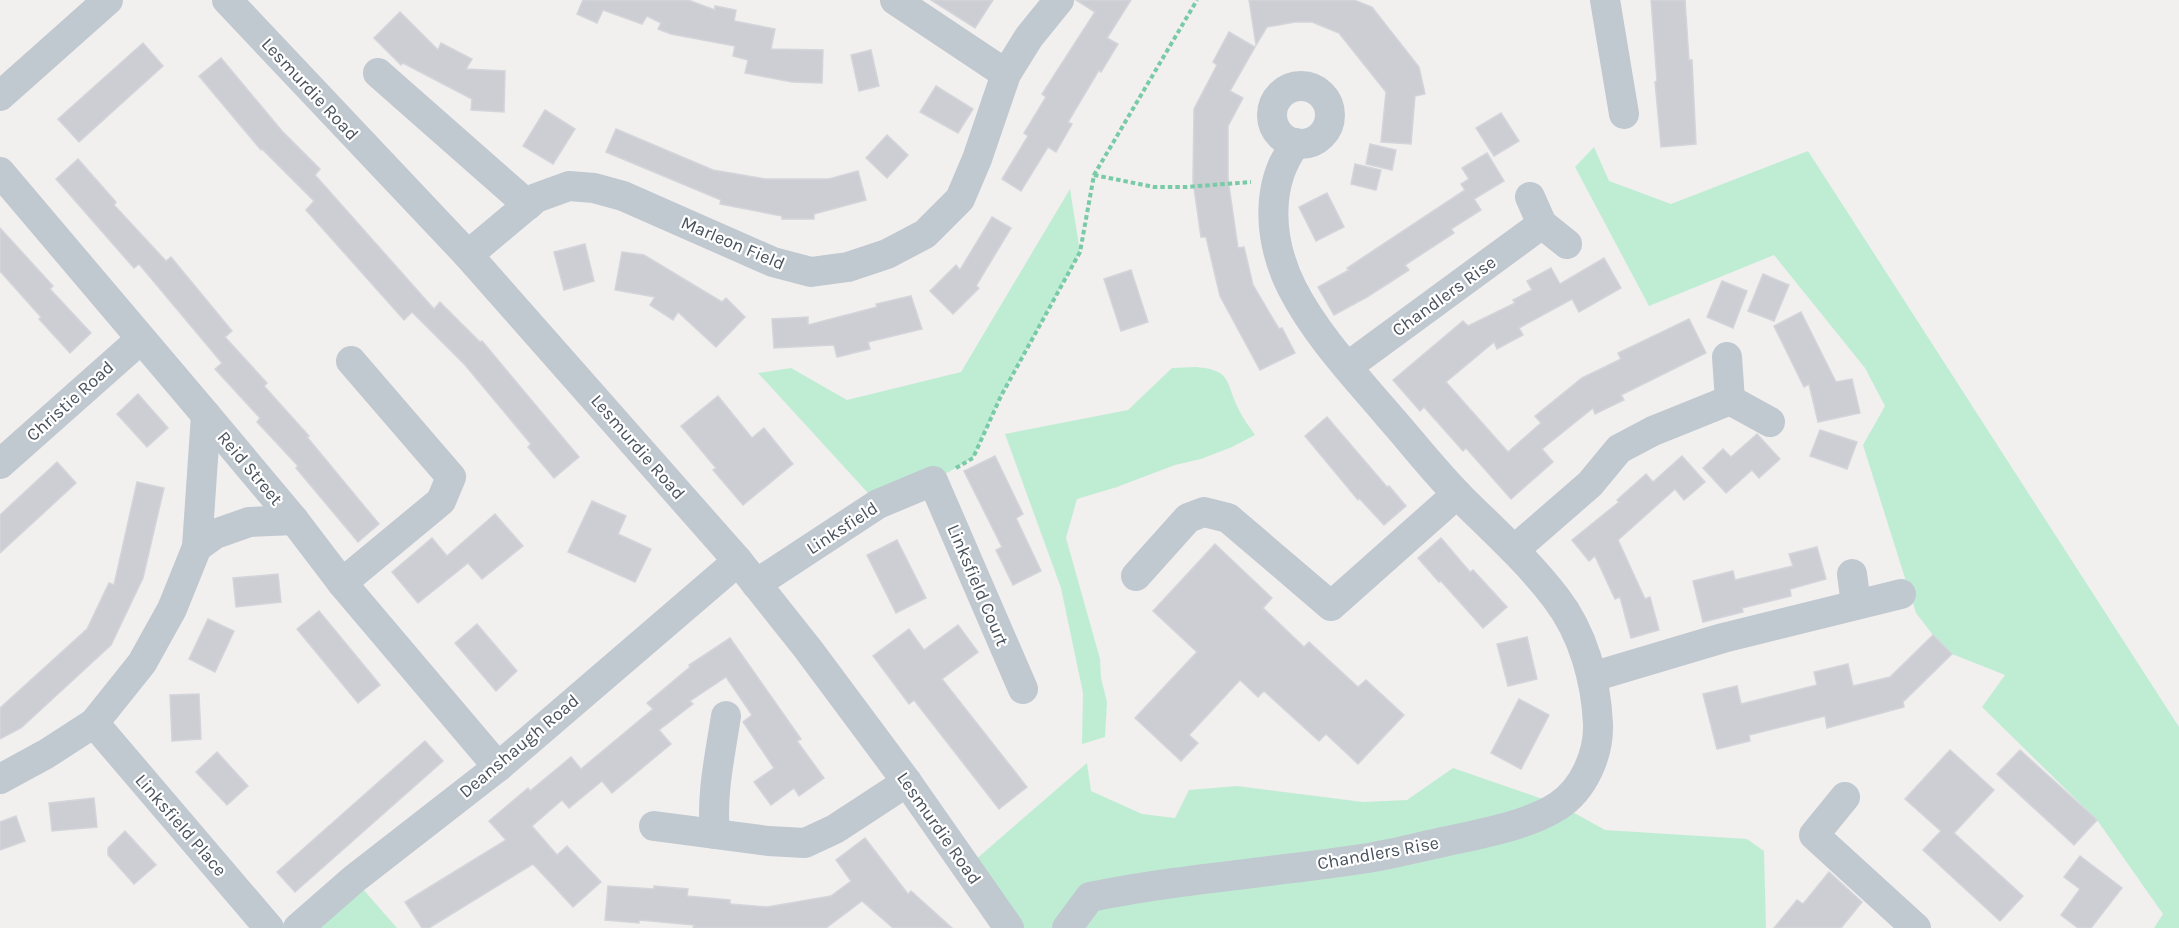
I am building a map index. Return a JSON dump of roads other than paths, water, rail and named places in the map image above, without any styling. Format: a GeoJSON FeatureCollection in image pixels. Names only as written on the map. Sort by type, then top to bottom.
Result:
{"type":"FeatureCollection","features":[{"type":"Feature","properties":{"kind":"street"},"geometry":{"type":"LineString","coordinates":[[0,96],[108,0]]}},
{"type":"Feature","properties":{"kind":"street","name":"Lesmurdie Road"},"geometry":{"type":"LineString","coordinates":[[227,0],[468,255],[738,561],[808,649],[907,782],[1009,928]]}},
{"type":"Feature","properties":{"kind":"street"},"geometry":{"type":"LineString","coordinates":[[895,0],[1006,74]]}},
{"type":"Feature","properties":{"kind":"street","name":"Marleon Field"},"geometry":{"type":"LineString","coordinates":[[468,255],[536,198],[569,186],[594,188],[623,196],[773,262],[811,272],[848,267],[886,254],[925,234],[960,199],[977,159],[1006,74],[1029,38],[1059,0]]}},
{"type":"Feature","properties":{"kind":"street"},"geometry":{"type":"LineString","coordinates":[[1607,12],[1624,114]]}},
{"type":"Feature","properties":{"kind":"street"},"geometry":{"type":"LineString","coordinates":[[378,73],[528,205]]}},
{"type":"Feature","properties":{"kind":"street","name":"Chandlers Rise"},"geometry":{"type":"LineString","coordinates":[[1067,928],[1090,897],[1146,886],[1375,856],[1470,836],[1542,814],[1560,805],[1581,784],[1594,755],[1598,733],[1598,710],[1592,677],[1576,633],[1558,600],[1514,550],[1457,494],[1347,367],[1326,340],[1291,285],[1275,230],[1273,207],[1276,180],[1287,155],[1296,143]]}},
{"type":"Feature","properties":{"kind":"street","name":"Reid Street"},"geometry":{"type":"LineString","coordinates":[[0,172],[294,520],[342,583],[498,767]]}},
{"type":"Feature","properties":{"kind":"street"},"geometry":{"type":"LineString","coordinates":[[1530,197],[1542,224],[1567,244]]}},
{"type":"Feature","properties":{"kind":"street","name":"Chandlers Rise"},"geometry":{"type":"LineString","coordinates":[[1347,367],[1542,224]]}},
{"type":"Feature","properties":{"kind":"street","name":"Christie Road"},"geometry":{"type":"LineString","coordinates":[[0,464],[141,339]]}},
{"type":"Feature","properties":{"kind":"street"},"geometry":{"type":"LineString","coordinates":[[1727,357],[1730,400]]}},
{"type":"Feature","properties":{"kind":"street"},"geometry":{"type":"LineString","coordinates":[[342,583],[441,501],[452,477],[351,361]]}},
{"type":"Feature","properties":{"kind":"street"},"geometry":{"type":"LineString","coordinates":[[1730,400],[1770,422]]}},
{"type":"Feature","properties":{"kind":"street"},"geometry":{"type":"LineString","coordinates":[[1514,550],[1590,484],[1618,449],[1653,431],[1730,400]]}},
{"type":"Feature","properties":{"kind":"street"},"geometry":{"type":"LineString","coordinates":[[0,779],[46,754],[94,723],[142,663],[172,609],[197,547],[206,415]]}},
{"type":"Feature","properties":{"kind":"street","name":"Linksfield"},"geometry":{"type":"LineString","coordinates":[[756,584],[878,504],[933,481]]}},
{"type":"Feature","properties":{"kind":"street","name":"Linksfield Court"},"geometry":{"type":"LineString","coordinates":[[933,481],[1023,689]]}},
{"type":"Feature","properties":{"kind":"street"},"geometry":{"type":"LineString","coordinates":[[1136,576],[1188,518],[1204,513],[1228,518],[1331,606],[1457,494]]}},
{"type":"Feature","properties":{"kind":"street"},"geometry":{"type":"LineString","coordinates":[[197,547],[216,534],[249,522],[294,520]]}},
{"type":"Feature","properties":{"kind":"street","name":"Deanshaugh Road"},"geometry":{"type":"LineString","coordinates":[[298,928],[354,879],[498,767],[738,561]]}},
{"type":"Feature","properties":{"kind":"street"},"geometry":{"type":"LineString","coordinates":[[1852,574],[1856,604]]}},
{"type":"Feature","properties":{"kind":"street"},"geometry":{"type":"LineString","coordinates":[[1592,677],[1723,638],[1901,594]]}},
{"type":"Feature","properties":{"kind":"street"},"geometry":{"type":"LineString","coordinates":[[715,834],[712,812],[726,716]]}},
{"type":"Feature","properties":{"kind":"street","name":"Linksfield Place"},"geometry":{"type":"LineString","coordinates":[[94,723],[269,928]]}},
{"type":"Feature","properties":{"kind":"street"},"geometry":{"type":"LineString","coordinates":[[654,826],[768,841],[805,843],[835,828],[907,782]]}},
{"type":"Feature","properties":{"kind":"street"},"geometry":{"type":"LineString","coordinates":[[1845,797],[1814,835],[1916,928]]}}]}
